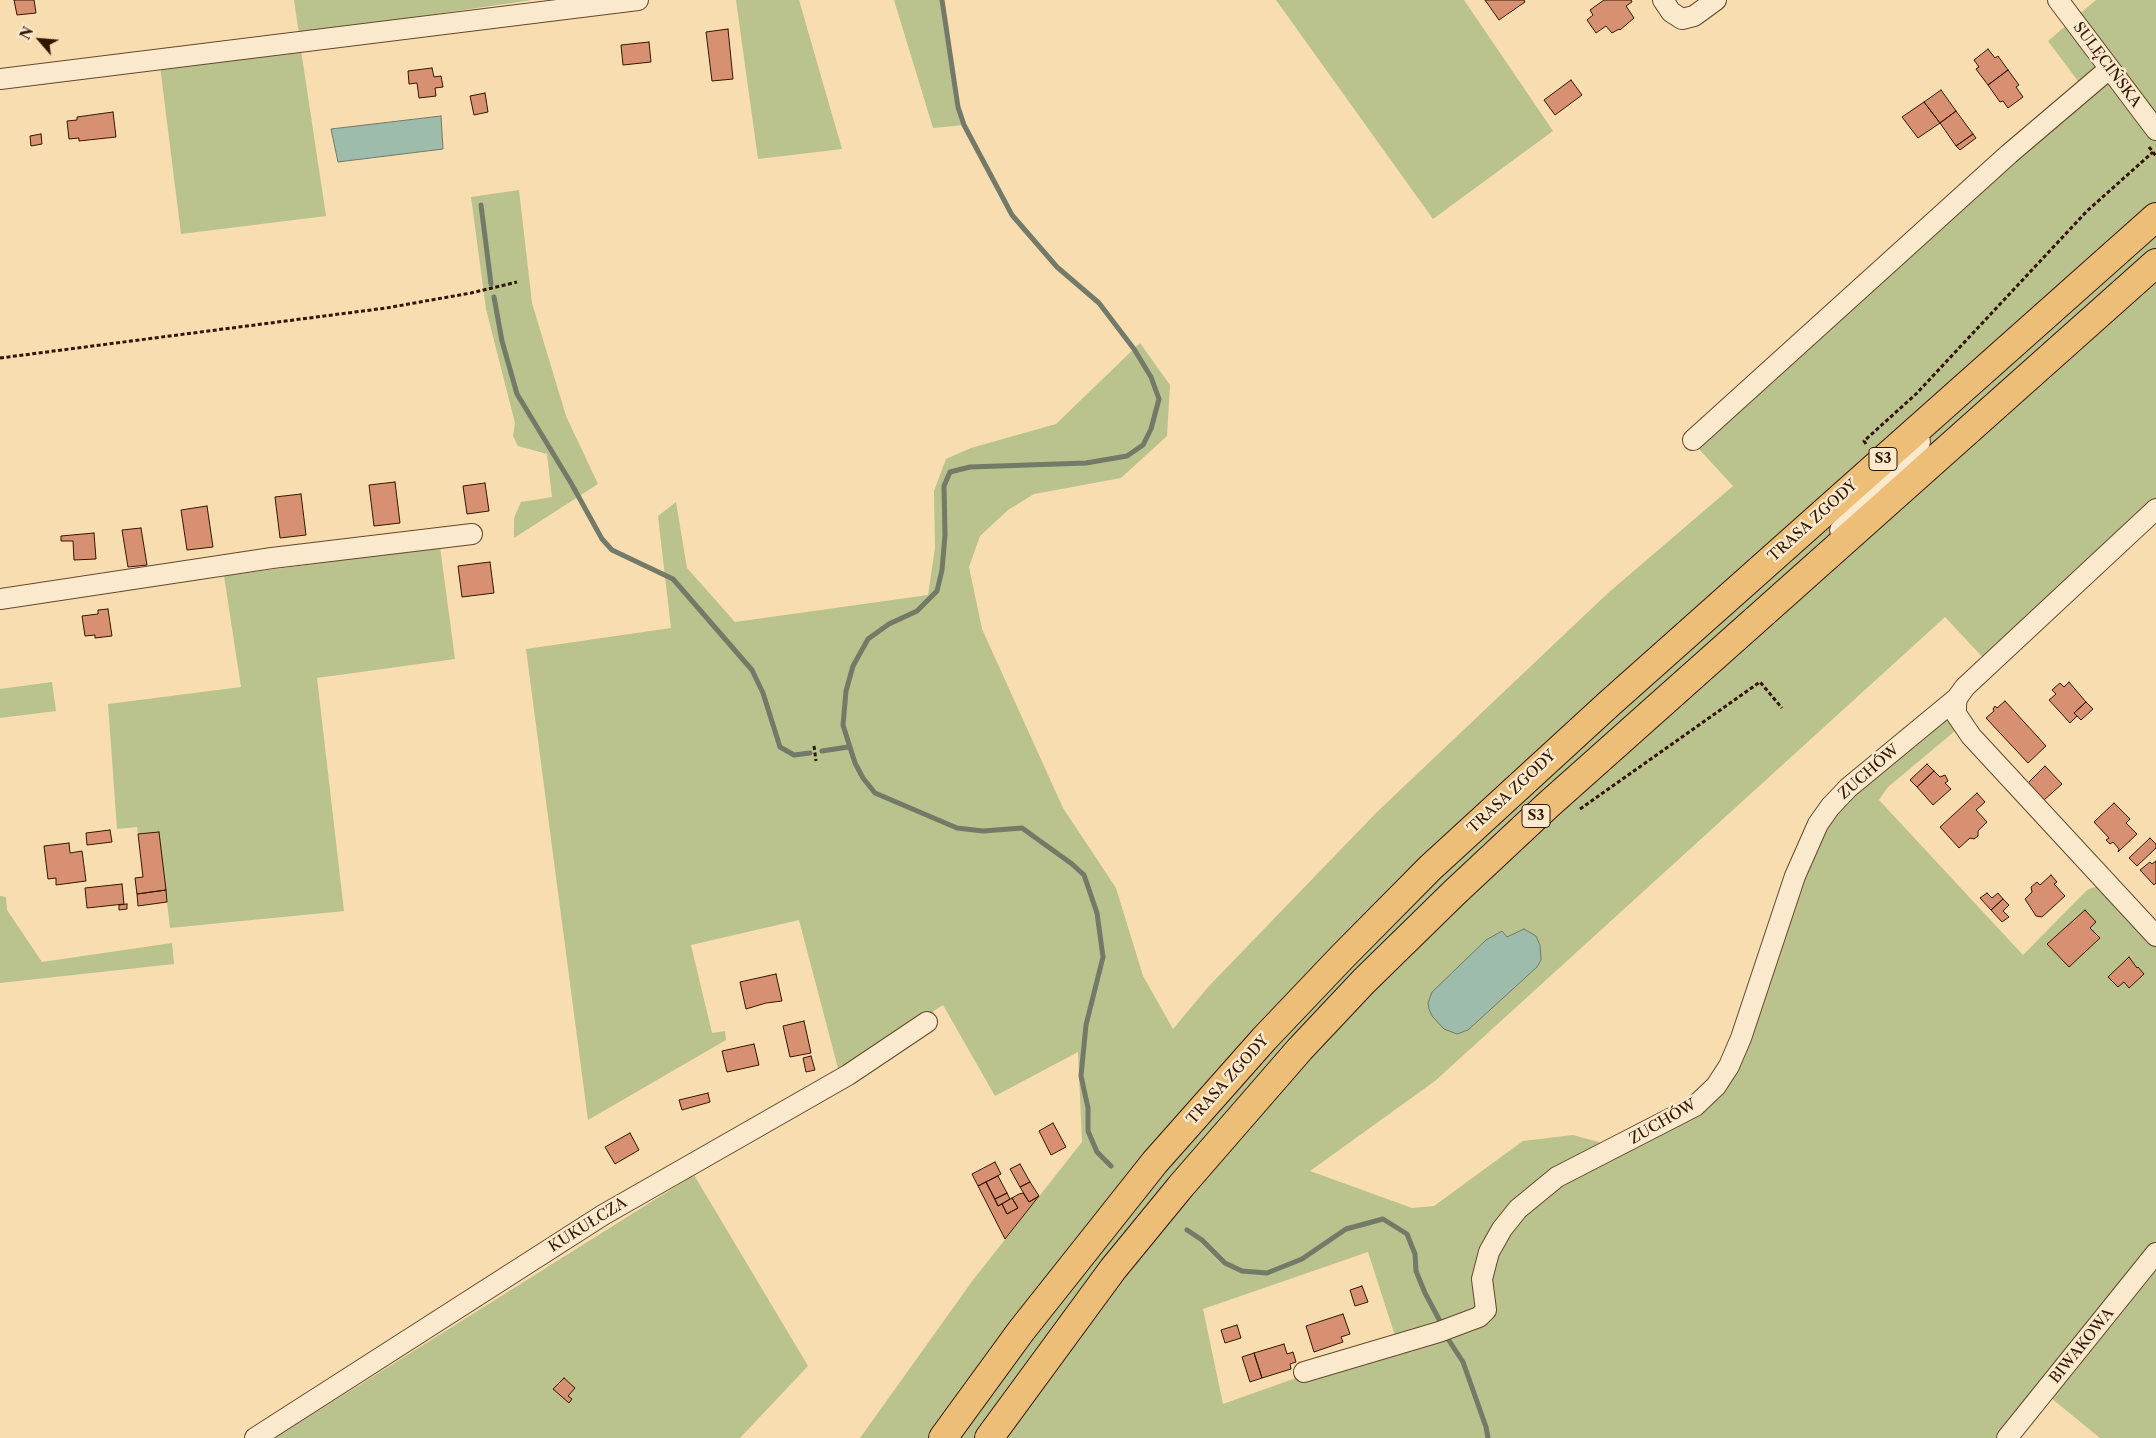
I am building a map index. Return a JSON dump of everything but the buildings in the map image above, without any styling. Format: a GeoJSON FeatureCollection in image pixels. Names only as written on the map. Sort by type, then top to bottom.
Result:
{"type":"FeatureCollection","features":[{"type":"Feature","properties":{"kind":"highway","name":"TRASA ZGODY"},"geometry":{"type":"LineString","coordinates":[[943,1438],[1021,1331],[1155,1162],[1316,984],[1430,868],[1755,572],[2156,218]]}},
{"type":"Feature","properties":{"kind":"highway","name":"S3"},"geometry":{"type":"LineString","coordinates":[[989,1438],[1113,1269],[1231,1128],[1306,1042],[1364,981],[1462,885],[1548,805],[2156,263]]}},
{"type":"Feature","properties":{"kind":"street"},"geometry":{"type":"LineString","coordinates":[[0,79],[638,0]]}},
{"type":"Feature","properties":{"kind":"street"},"geometry":{"type":"LineString","coordinates":[[1663,0],[1671,12],[1682,19],[1694,16],[1716,0]]}},
{"type":"Feature","properties":{"kind":"street","name":"SULĘCIŃSKA"},"geometry":{"type":"LineString","coordinates":[[2058,0],[2156,130]]}},
{"type":"Feature","properties":{"kind":"street"},"geometry":{"type":"LineString","coordinates":[[1693,440],[2009,154],[2109,69]]}},
{"type":"Feature","properties":{"kind":"street"},"geometry":{"type":"LineString","coordinates":[[1777,600],[1986,368]]}},
{"type":"Feature","properties":{"kind":"street"},"geometry":{"type":"LineString","coordinates":[[1755,572],[2008,394]]}},
{"type":"Feature","properties":{"kind":"street","name":"ZUCHÓW"},"geometry":{"type":"LineString","coordinates":[[1304,1372],[1439,1332],[1479,1317],[1486,1310],[1482,1279],[1489,1252],[1502,1229],[1518,1209],[1556,1177],[1695,1106],[1716,1086],[1729,1066],[1741,1038],[1795,876],[1818,824],[1830,807],[1848,788],[1957,698],[1965,687],[2156,509]]}},
{"type":"Feature","properties":{"kind":"street"},"geometry":{"type":"LineString","coordinates":[[0,599],[272,558],[472,534]]}},
{"type":"Feature","properties":{"kind":"street"},"geometry":{"type":"LineString","coordinates":[[1957,698],[1956,714],[1971,736],[2156,936]]}},
{"type":"Feature","properties":{"kind":"street","name":"KUKUŁCZA"},"geometry":{"type":"LineString","coordinates":[[255,1438],[603,1215],[848,1075],[927,1022]]}},
{"type":"Feature","properties":{"kind":"street","name":"BIWAKOWA"},"geometry":{"type":"LineString","coordinates":[[2008,1438],[2154,1263]]}},
{"type":"Feature","properties":{"kind":"path"},"geometry":{"type":"LineString","coordinates":[[1866,444],[1864,440],[1916,394],[2087,211],[2153,152]]}},
{"type":"Feature","properties":{"kind":"path"},"geometry":{"type":"LineString","coordinates":[[0,358],[386,308],[472,294],[517,282]]}},
{"type":"Feature","properties":{"kind":"path"},"geometry":{"type":"LineString","coordinates":[[1573,814],[1760,682],[1782,708]]}},
{"type":"Feature","properties":{"kind":"path"},"geometry":{"type":"LineString","coordinates":[[814,746],[816,761]]}},
{"type":"Feature","properties":{"kind":"green space"},"geometry":{"type":"Polygon","coordinates":[[[294,0],[532,0],[299,34],[294,0]]]}},
{"type":"Feature","properties":{"kind":"green space"},"geometry":{"type":"Polygon","coordinates":[[[736,0],[799,0],[842,149],[758,159],[736,0]]]}},
{"type":"Feature","properties":{"kind":"green space"},"geometry":{"type":"Polygon","coordinates":[[[894,0],[942,0],[958,107],[964,125],[933,128],[894,0]]]}},
{"type":"Feature","properties":{"kind":"green space"},"geometry":{"type":"Polygon","coordinates":[[[1276,0],[1464,0],[1553,131],[1433,219],[1276,0]]]}},
{"type":"Feature","properties":{"kind":"green space"},"geometry":{"type":"Polygon","coordinates":[[[2096,0],[2156,0],[2156,503],[1989,664],[1945,617],[1435,1081],[1310,1171],[1412,1208],[1434,1206],[1523,1141],[1573,1135],[1613,1146],[1712,1098],[1823,817],[1950,707],[1955,731],[1888,787],[1879,800],[2023,955],[2087,890],[2105,883],[2156,938],[2156,1438],[2100,1438],[2051,1398],[2018,1438],[860,1438],[973,1280],[1082,1142],[1078,1052],[995,1096],[943,1005],[839,1072],[799,920],[691,945],[712,1033],[725,1031],[726,1040],[588,1120],[526,649],[671,628],[658,516],[676,502],[687,568],[735,622],[928,595],[935,548],[934,491],[946,459],[971,448],[1056,424],[1140,343],[1170,385],[1167,436],[1121,478],[1034,494],[1008,510],[980,536],[969,567],[982,629],[1063,808],[1116,888],[1143,976],[1173,1029],[1209,986],[1377,812],[1608,593],[1733,486],[1686,435],[2084,89],[2048,41],[2096,0]],[[1368,1252],[1203,1309],[1223,1404],[1397,1342],[1368,1252]]]}},
{"type":"Feature","properties":{"kind":"green space"},"geometry":{"type":"Polygon","coordinates":[[[301,50],[326,216],[181,234],[160,66],[301,50]]]}},
{"type":"Feature","properties":{"kind":"green space"},"geometry":{"type":"Polygon","coordinates":[[[519,190],[532,303],[566,416],[598,484],[514,538],[514,518],[521,502],[552,497],[547,454],[518,446],[513,436],[515,423],[486,309],[471,197],[519,190]]]}},
{"type":"Feature","properties":{"kind":"green space"},"geometry":{"type":"Polygon","coordinates":[[[440,547],[455,659],[317,678],[344,911],[170,928],[159,832],[138,834],[137,827],[117,829],[108,704],[241,687],[224,576],[440,547]]]}},
{"type":"Feature","properties":{"kind":"green space"},"geometry":{"type":"Polygon","coordinates":[[[52,682],[56,711],[0,718],[0,689],[52,682]]]}},
{"type":"Feature","properties":{"kind":"green space"},"geometry":{"type":"Polygon","coordinates":[[[0,896],[6,897],[7,910],[42,962],[172,943],[174,964],[0,983],[0,896]]]}},
{"type":"Feature","properties":{"kind":"green space"},"geometry":{"type":"Polygon","coordinates":[[[694,1175],[808,1366],[740,1438],[275,1438],[694,1175]]]}},
{"type":"Feature","properties":{"kind":"shaded area"},"geometry":{"type":"Polygon","coordinates":[[[441,116],[443,149],[338,162],[331,129],[441,116]]]}},
{"type":"Feature","properties":{"kind":"shaded area"},"geometry":{"type":"Polygon","coordinates":[[[1524,929],[1536,936],[1540,945],[1541,960],[1537,967],[1468,1030],[1457,1034],[1444,1029],[1432,1016],[1429,1009],[1428,1003],[1432,992],[1486,940],[1502,931],[1507,937],[1524,929]]]}},
{"type":"Feature","properties":{"kind":"waterway"},"geometry":{"type":"LineString","coordinates":[[942,0],[958,107],[964,125],[1012,215],[1057,267],[1099,303],[1134,349],[1151,377],[1159,399],[1151,429],[1143,445],[1127,456],[1086,463],[970,467],[950,472],[944,486],[945,535],[942,570],[937,591],[917,611],[889,624],[868,639],[853,666],[846,691],[843,725],[855,763],[863,778],[875,793],[957,828],[983,831],[1022,828],[1072,864],[1084,875],[1097,913],[1103,957],[1086,1025],[1081,1076],[1088,1108],[1088,1131],[1097,1152],[1111,1166]]}},
{"type":"Feature","properties":{"kind":"waterway"},"geometry":{"type":"LineString","coordinates":[[481,205],[491,284]]}},
{"type":"Feature","properties":{"kind":"waterway"},"geometry":{"type":"LineString","coordinates":[[494,297],[502,341],[517,394],[571,483],[602,539],[612,550],[673,579],[752,670],[763,693],[780,747],[794,755],[810,753]]}},
{"type":"Feature","properties":{"kind":"waterway"},"geometry":{"type":"LineString","coordinates":[[822,751],[848,747]]}},
{"type":"Feature","properties":{"kind":"waterway"},"geometry":{"type":"LineString","coordinates":[[1187,1230],[1202,1240],[1225,1263],[1242,1271],[1267,1273],[1302,1259],[1346,1229],[1383,1219],[1407,1234],[1415,1254],[1416,1271],[1441,1323]]}},
{"type":"Feature","properties":{"kind":"waterway"},"geometry":{"type":"LineString","coordinates":[[1448,1339],[1463,1362],[1486,1427],[1488,1438]]}}]}
